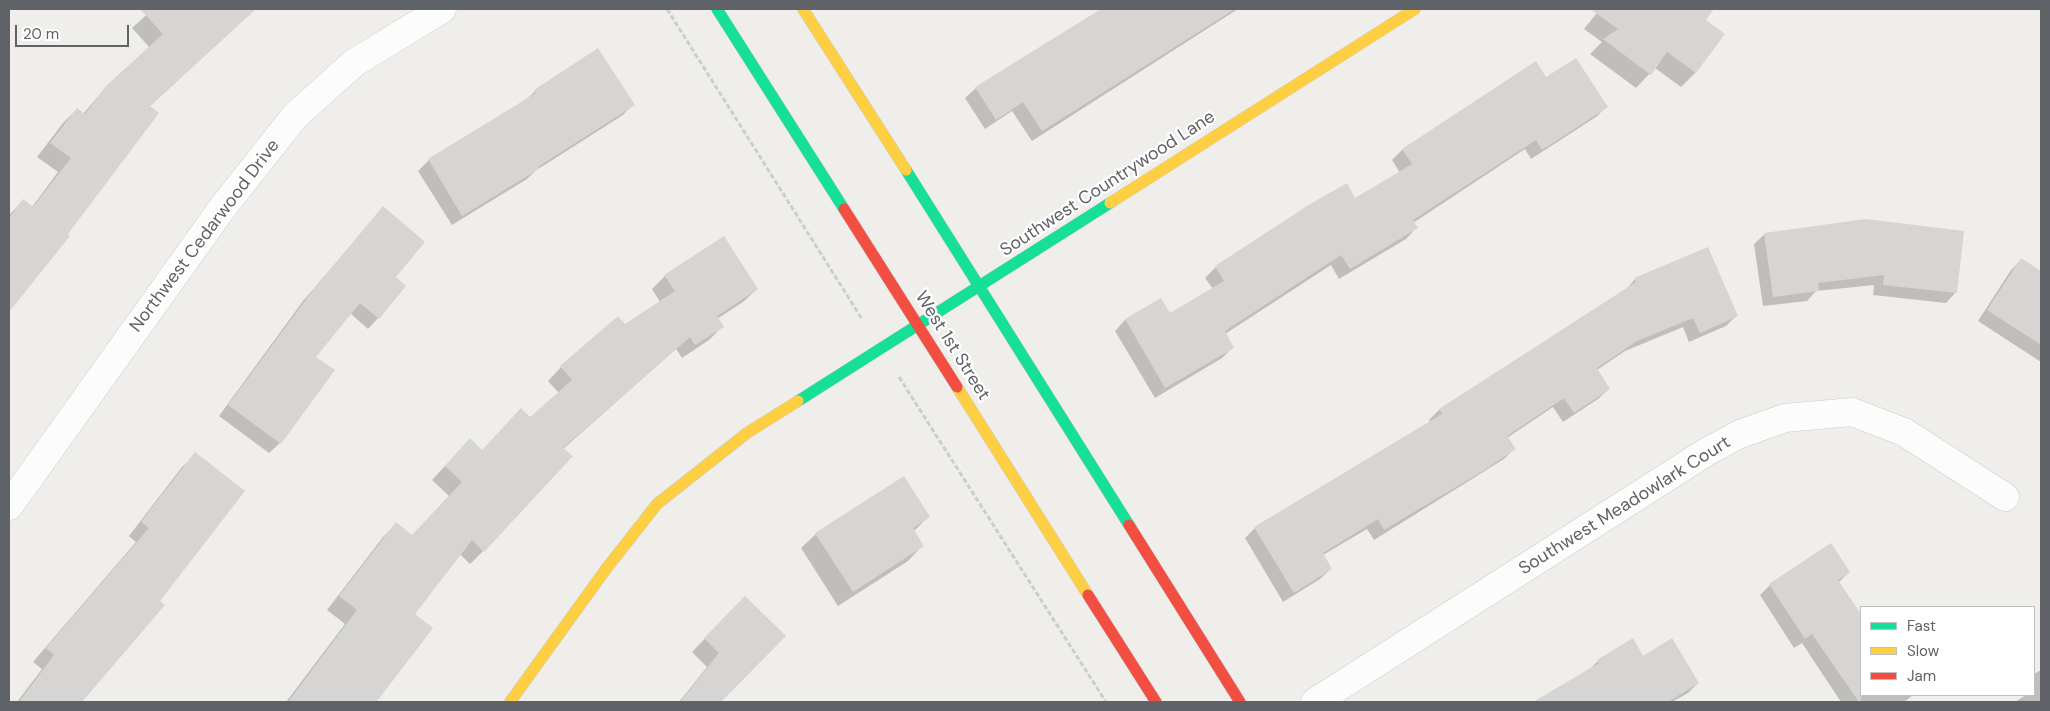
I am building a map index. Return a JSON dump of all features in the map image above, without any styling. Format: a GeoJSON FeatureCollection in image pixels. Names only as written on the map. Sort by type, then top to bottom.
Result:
{"type":"FeatureCollection","features":[{"type":"Feature","properties":{"kind":"main road","name":"West 1st Street"},"geometry":{"type":"LineString","coordinates":[[717,9],[1156,702]]}},
{"type":"Feature","properties":{"kind":"main road"},"geometry":{"type":"LineString","coordinates":[[803,9],[980,286],[1240,702]]}},
{"type":"Feature","properties":{"kind":"main road","name":"Southwest Countrywood Lane"},"geometry":{"type":"LineString","coordinates":[[510,702],[606,569],[657,504],[746,433],[1415,9]]}},
{"type":"Feature","properties":{"kind":"street","name":"Northwest Cedarwood Drive"},"geometry":{"type":"LineString","coordinates":[[9,506],[223,207],[295,116],[354,63],[442,9]]}},
{"type":"Feature","properties":{"kind":"street","name":"Southwest Meadowlark Court"},"geometry":{"type":"LineString","coordinates":[[1315,702],[1708,451],[1740,434],[1785,418],[1852,412],[1904,432],[2006,497]]}},
{"type":"Feature","properties":{"kind":"building"},"geometry":{"type":"Polygon","coordinates":[[[140,9],[256,9],[150,106],[159,113],[68,234],[70,236],[9,312],[9,218],[23,199],[33,207],[71,158],[50,143],[77,108],[85,114],[106,86],[163,34],[140,9]]]}},
{"type":"Feature","properties":{"kind":"building"},"geometry":{"type":"Polygon","coordinates":[[[1101,9],[1235,9],[1042,131],[1023,102],[996,120],[975,87],[1101,9]]]}},
{"type":"Feature","properties":{"kind":"building"},"geometry":{"type":"Polygon","coordinates":[[[1590,9],[1714,9],[1706,20],[1725,34],[1696,73],[1667,52],[1651,75],[1603,39],[1618,29],[1590,9]]]}},
{"type":"Feature","properties":{"kind":"building"},"geometry":{"type":"Polygon","coordinates":[[[598,48],[635,105],[538,167],[539,169],[462,216],[428,159],[536,93],[534,90],[598,48]]]}},
{"type":"Feature","properties":{"kind":"building"},"geometry":{"type":"Polygon","coordinates":[[[1576,58],[1608,107],[1542,150],[1536,140],[1413,220],[1418,228],[1350,269],[1341,255],[1225,331],[1234,348],[1165,388],[1125,319],[1161,298],[1170,313],[1224,281],[1215,266],[1307,206],[1347,183],[1355,198],[1412,164],[1402,149],[1536,61],[1546,77],[1576,58]]]}},
{"type":"Feature","properties":{"kind":"building"},"geometry":{"type":"Polygon","coordinates":[[[383,206],[425,242],[396,277],[406,286],[379,319],[360,303],[316,357],[335,370],[281,444],[228,405],[313,290],[383,206]]]}},
{"type":"Feature","properties":{"kind":"building"},"geometry":{"type":"Polygon","coordinates":[[[1866,219],[1964,231],[1957,293],[1883,285],[1884,275],[1818,283],[1819,291],[1773,297],[1764,233],[1866,219]]]}},
{"type":"Feature","properties":{"kind":"building"},"geometry":{"type":"Polygon","coordinates":[[[724,236],[758,289],[717,316],[724,327],[695,345],[690,337],[563,448],[573,456],[484,552],[472,540],[415,614],[433,628],[376,702],[288,702],[357,610],[339,596],[396,522],[412,535],[462,482],[445,466],[470,438],[482,450],[521,408],[530,417],[572,380],[560,366],[618,316],[625,324],[675,291],[664,275],[724,236]]]}},
{"type":"Feature","properties":{"kind":"building"},"geometry":{"type":"Polygon","coordinates":[[[1708,247],[1738,316],[1700,333],[1693,318],[1637,341],[1597,368],[1610,389],[1574,413],[1564,398],[1507,436],[1516,449],[1486,469],[1384,530],[1378,519],[1323,553],[1332,569],[1294,593],[1254,527],[1442,414],[1439,409],[1636,282],[1634,278],[1708,247]]]}},
{"type":"Feature","properties":{"kind":"building"},"geometry":{"type":"Polygon","coordinates":[[[2021,258],[2041,271],[2041,345],[1987,310],[2021,258]]]}},
{"type":"Feature","properties":{"kind":"building"},"geometry":{"type":"Polygon","coordinates":[[[195,452],[245,491],[160,601],[165,605],[82,702],[19,702],[54,655],[46,648],[149,528],[141,522],[195,452]]]}},
{"type":"Feature","properties":{"kind":"building"},"geometry":{"type":"Polygon","coordinates":[[[904,476],[930,517],[913,528],[924,546],[853,592],[815,533],[904,476]]]}},
{"type":"Feature","properties":{"kind":"building"},"geometry":{"type":"Polygon","coordinates":[[[1831,543],[1850,572],[1838,580],[1860,613],[1861,702],[1859,702],[1812,634],[1805,639],[1769,584],[1831,543]]]}},
{"type":"Feature","properties":{"kind":"building"},"geometry":{"type":"Polygon","coordinates":[[[745,596],[786,636],[721,702],[680,702],[719,653],[704,638],[745,596]]]}},
{"type":"Feature","properties":{"kind":"building"},"geometry":{"type":"Polygon","coordinates":[[[1633,638],[1643,656],[1672,638],[1699,683],[1668,702],[1533,702],[1599,663],[1597,660],[1633,638]]]}},
{"type":"Feature","properties":{"kind":"traffic: fast"},"geometry":{"type":"LineString","coordinates":[[717,9],[844,209]]}},
{"type":"Feature","properties":{"kind":"traffic: fast"},"geometry":{"type":"LineString","coordinates":[[906,170],[1129,525]]}},
{"type":"Feature","properties":{"kind":"traffic: fast"},"geometry":{"type":"LineString","coordinates":[[798,401],[1110,203]]}},
{"type":"Feature","properties":{"kind":"traffic: slow"},"geometry":{"type":"LineString","coordinates":[[803,9],[906,170]]}},
{"type":"Feature","properties":{"kind":"traffic: slow"},"geometry":{"type":"LineString","coordinates":[[1110,203],[1415,9]]}},
{"type":"Feature","properties":{"kind":"traffic: slow"},"geometry":{"type":"LineString","coordinates":[[957,387],[1088,595]]}},
{"type":"Feature","properties":{"kind":"traffic: slow"},"geometry":{"type":"LineString","coordinates":[[510,702],[606,569],[657,504],[747,433],[798,401]]}},
{"type":"Feature","properties":{"kind":"traffic: jam"},"geometry":{"type":"LineString","coordinates":[[844,209],[957,387]]}},
{"type":"Feature","properties":{"kind":"traffic: jam"},"geometry":{"type":"LineString","coordinates":[[1129,525],[1240,702]]}},
{"type":"Feature","properties":{"kind":"traffic: jam"},"geometry":{"type":"LineString","coordinates":[[1088,595],[1156,702]]}}]}
